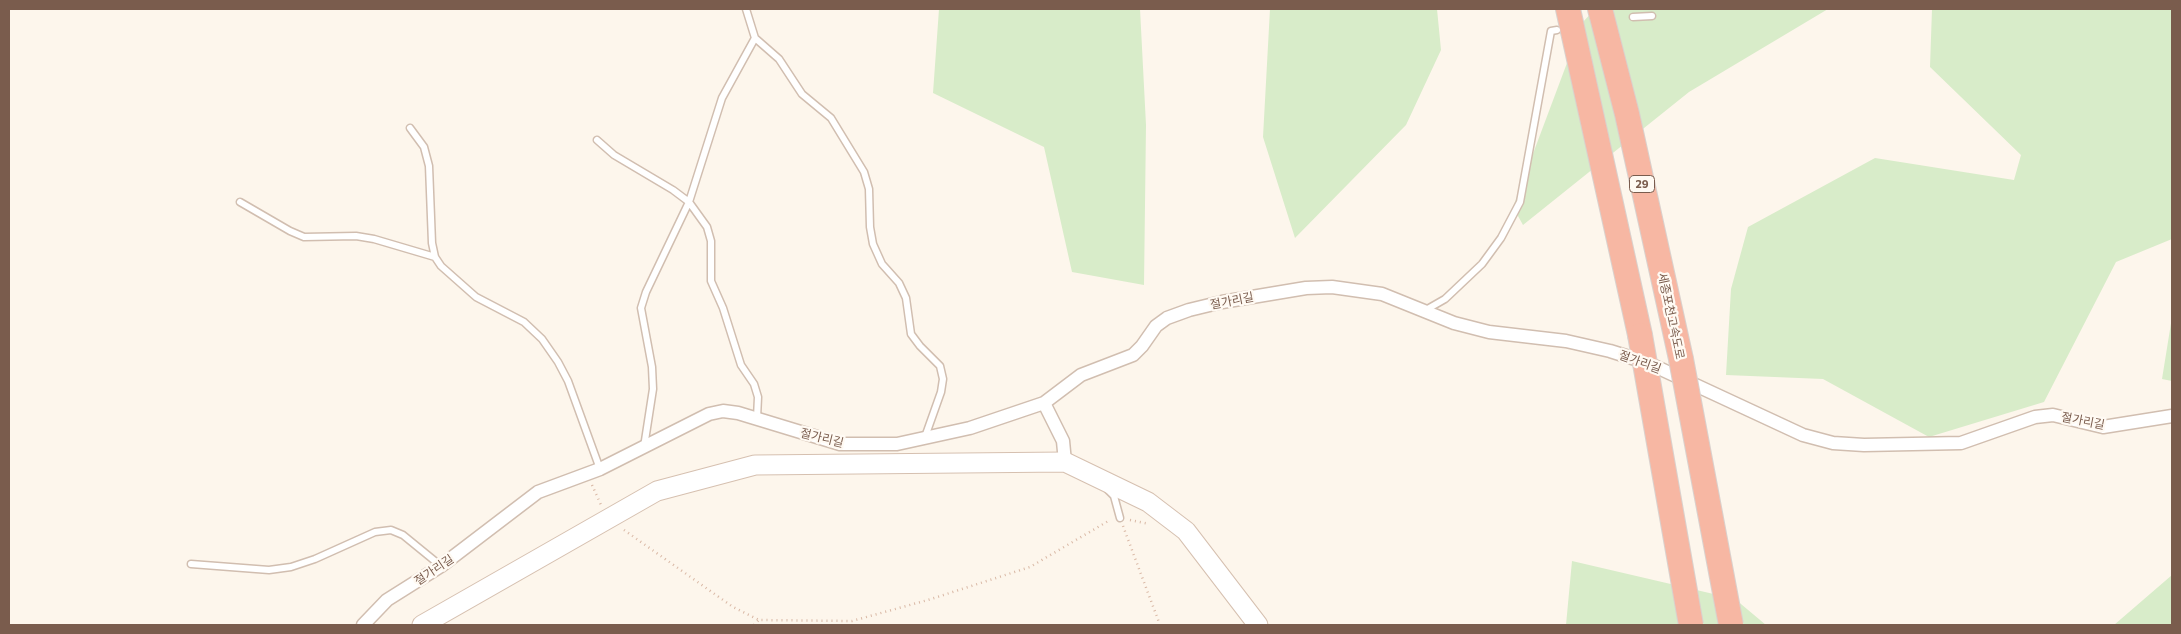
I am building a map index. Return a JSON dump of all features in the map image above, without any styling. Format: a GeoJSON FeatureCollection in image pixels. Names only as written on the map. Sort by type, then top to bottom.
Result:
{"type":"FeatureCollection","features":[{"type":"Feature","properties":{"kind":"highway"},"geometry":{"type":"LineString","coordinates":[[1568,9],[1640,335],[1691,625]]}},
{"type":"Feature","properties":{"kind":"highway","name":"세종포천고속도로"},"geometry":{"type":"LineString","coordinates":[[1600,9],[1627,114],[1681,359],[1731,625]]}},
{"type":"Feature","properties":{"kind":"street","name":"절가리길"},"geometry":{"type":"LineString","coordinates":[[363,625],[387,600],[441,566],[538,492],[600,469],[709,414],[723,411],[757,418],[840,444],[866,446],[897,444],[970,428],[1044,403],[1081,376],[1133,355],[1156,326],[1167,318],[1189,310],[1222,302],[1306,288],[1332,287],[1382,294],[1423,312],[1454,323],[1489,332],[1566,341],[1632,358],[1648,363],[1803,435],[1833,443],[1864,445],[1961,443],[2035,417],[2053,415],[2103,428],[2172,416]]}},
{"type":"Feature","properties":{"kind":"street"},"geometry":{"type":"LineString","coordinates":[[1044,403],[1063,441],[1065,462]]}},
{"type":"Feature","properties":{"kind":"street"},"geometry":{"type":"LineString","coordinates":[[422,625],[657,491],[755,465],[1065,462],[1148,502],[1186,531],[1258,625]]}},
{"type":"Feature","properties":{"kind":"lane"},"geometry":{"type":"LineString","coordinates":[[746,9],[755,38],[779,59],[802,94],[831,118],[864,172],[869,189],[870,227],[873,244],[882,264],[899,283],[906,298],[912,334],[920,346],[940,366],[941,392],[925,438]]}},
{"type":"Feature","properties":{"kind":"lane"},"geometry":{"type":"LineString","coordinates":[[1633,17],[1652,16]]}},
{"type":"Feature","properties":{"kind":"lane"},"geometry":{"type":"LineString","coordinates":[[1423,312],[1445,299],[1482,264],[1501,238],[1520,202],[1551,31],[1557,30]]}},
{"type":"Feature","properties":{"kind":"lane"},"geometry":{"type":"LineString","coordinates":[[644,448],[653,389],[652,367],[641,308],[646,292],[689,202],[722,98],[755,38]]}},
{"type":"Feature","properties":{"kind":"lane"},"geometry":{"type":"LineString","coordinates":[[410,128],[424,147],[429,166],[432,243],[435,257],[441,266],[476,296],[524,322],[542,340],[558,362],[568,381],[600,469]]}},
{"type":"Feature","properties":{"kind":"lane"},"geometry":{"type":"LineString","coordinates":[[597,140],[614,155],[673,190],[689,202],[707,227],[711,242],[711,281],[724,308],[741,365],[754,384],[758,397],[757,418]]}},
{"type":"Feature","properties":{"kind":"lane"},"geometry":{"type":"LineString","coordinates":[[240,202],[304,237],[356,236],[374,239],[435,257]]}},
{"type":"Feature","properties":{"kind":"lane"},"geometry":{"type":"LineString","coordinates":[[1096,477],[1114,496],[1120,518]]}},
{"type":"Feature","properties":{"kind":"lane"},"geometry":{"type":"LineString","coordinates":[[191,564],[269,570],[291,567],[315,559],[375,532],[390,530],[403,535],[441,566]]}},
{"type":"Feature","properties":{"kind":"path"},"geometry":{"type":"LineString","coordinates":[[587,474],[607,519],[733,607],[759,620],[852,621],[918,603],[1030,567],[1105,522],[1120,518],[1158,526]]}},
{"type":"Feature","properties":{"kind":"path"},"geometry":{"type":"LineString","coordinates":[[1120,518],[1160,625]]}},
{"type":"Feature","properties":{"kind":"path"},"geometry":{"type":"LineString","coordinates":[[754,625],[759,620]]}},
{"type":"Feature","properties":{"kind":"green space"},"geometry":{"type":"Polygon","coordinates":[[[939,9],[1140,9],[1146,125],[1144,285],[1072,272],[1044,147],[933,93],[939,9]]]}},
{"type":"Feature","properties":{"kind":"green space"},"geometry":{"type":"Polygon","coordinates":[[[1270,9],[1437,9],[1441,50],[1406,125],[1295,238],[1263,137],[1270,9]]]}},
{"type":"Feature","properties":{"kind":"green space"},"geometry":{"type":"Polygon","coordinates":[[[1595,9],[1828,9],[1689,92],[1523,225],[1513,207],[1582,23],[1595,9]]]}},
{"type":"Feature","properties":{"kind":"green space"},"geometry":{"type":"Polygon","coordinates":[[[1932,9],[2172,9],[2172,239],[2116,262],[2044,402],[1929,437],[1823,379],[1726,375],[1731,289],[1748,227],[1875,158],[2014,180],[2021,155],[1930,67],[1932,9]]]}},
{"type":"Feature","properties":{"kind":"green space"},"geometry":{"type":"Polygon","coordinates":[[[2172,317],[2172,381],[2162,379],[2172,317]]]}},
{"type":"Feature","properties":{"kind":"green space"},"geometry":{"type":"Polygon","coordinates":[[[1572,561],[1735,599],[1766,625],[1566,625],[1572,561]]]}},
{"type":"Feature","properties":{"kind":"green space"},"geometry":{"type":"Polygon","coordinates":[[[2172,575],[2172,625],[2114,625],[2172,575]]]}}]}
